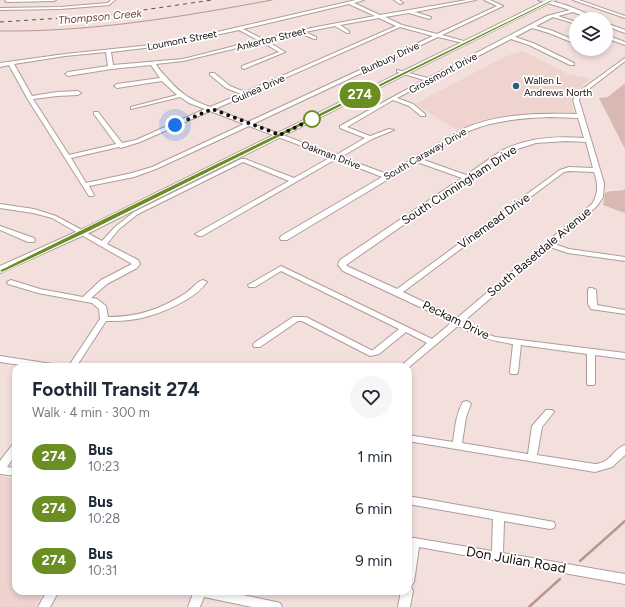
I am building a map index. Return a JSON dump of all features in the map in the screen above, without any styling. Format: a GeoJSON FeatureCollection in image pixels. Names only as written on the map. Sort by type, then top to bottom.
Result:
{"type":"FeatureCollection","features":[{"type":"Feature","properties":{"kind":"main road"},"geometry":{"type":"LineString","coordinates":[[0,270],[547,1]]}},
{"type":"Feature","properties":{"kind":"main road"},"geometry":{"type":"LineString","coordinates":[[0,263],[80,230]]}},
{"type":"Feature","properties":{"kind":"street"},"geometry":{"type":"LineString","coordinates":[[0,9],[8,0],[54,0]]}},
{"type":"Feature","properties":{"kind":"street","name":"Loumont Street"},"geometry":{"type":"LineString","coordinates":[[0,65],[65,55],[170,44],[362,0]]}},
{"type":"Feature","properties":{"kind":"street"},"geometry":{"type":"LineString","coordinates":[[396,0],[401,3]]}},
{"type":"Feature","properties":{"kind":"street","name":"Ankerton Street"},"geometry":{"type":"LineString","coordinates":[[68,74],[111,67],[153,64],[204,56],[301,32],[474,0]]}},
{"type":"Feature","properties":{"kind":"street","name":"Bunbury Drive"},"geometry":{"type":"LineString","coordinates":[[84,185],[134,175],[154,168],[501,6],[486,0]]}},
{"type":"Feature","properties":{"kind":"street"},"geometry":{"type":"LineString","coordinates":[[547,1],[561,0]]}},
{"type":"Feature","properties":{"kind":"street"},"geometry":{"type":"LineString","coordinates":[[575,0],[625,17]]}},
{"type":"Feature","properties":{"kind":"street"},"geometry":{"type":"LineString","coordinates":[[547,1],[579,12]]}},
{"type":"Feature","properties":{"kind":"street"},"geometry":{"type":"LineString","coordinates":[[0,9],[68,8],[112,2]]}},
{"type":"Feature","properties":{"kind":"street"},"geometry":{"type":"LineString","coordinates":[[350,3],[400,26],[462,42]]}},
{"type":"Feature","properties":{"kind":"street","name":"Grossmont Drive"},"geometry":{"type":"LineString","coordinates":[[370,138],[342,127],[393,98],[532,26],[554,15],[574,10]]}},
{"type":"Feature","properties":{"kind":"street"},"geometry":{"type":"LineString","coordinates":[[410,11],[429,18]]}},
{"type":"Feature","properties":{"kind":"street"},"geometry":{"type":"LineString","coordinates":[[554,15],[569,20]]}},
{"type":"Feature","properties":{"kind":"street"},"geometry":{"type":"LineString","coordinates":[[336,25],[347,32]]}},
{"type":"Feature","properties":{"kind":"street","name":"Guinea Drive"},"geometry":{"type":"LineString","coordinates":[[67,157],[138,141],[400,26]]}},
{"type":"Feature","properties":{"kind":"street"},"geometry":{"type":"LineString","coordinates":[[532,26],[569,40]]}},
{"type":"Feature","properties":{"kind":"street"},"geometry":{"type":"LineString","coordinates":[[613,27],[625,32]]}},
{"type":"Feature","properties":{"kind":"street"},"geometry":{"type":"LineString","coordinates":[[239,28],[283,52],[244,66]]}},
{"type":"Feature","properties":{"kind":"street"},"geometry":{"type":"LineString","coordinates":[[301,32],[314,38]]}},
{"type":"Feature","properties":{"kind":"street"},"geometry":{"type":"LineString","coordinates":[[511,37],[531,44],[572,64]]}},
{"type":"Feature","properties":{"kind":"street"},"geometry":{"type":"LineString","coordinates":[[613,39],[625,44]]}},
{"type":"Feature","properties":{"kind":"street"},"geometry":{"type":"LineString","coordinates":[[108,50],[111,67]]}},
{"type":"Feature","properties":{"kind":"street","name":"South Basetdale Avenue"},"geometry":{"type":"LineString","coordinates":[[408,363],[595,205],[600,198],[601,191],[597,170],[576,100],[579,94],[625,59]]}},
{"type":"Feature","properties":{"kind":"street"},"geometry":{"type":"LineString","coordinates":[[11,64],[30,98],[84,185],[92,195]]}},
{"type":"Feature","properties":{"kind":"street","name":"Oakman Drive"},"geometry":{"type":"LineString","coordinates":[[153,64],[164,79],[191,102],[386,176]]}},
{"type":"Feature","properties":{"kind":"street"},"geometry":{"type":"LineString","coordinates":[[402,72],[430,80]]}},
{"type":"Feature","properties":{"kind":"street"},"geometry":{"type":"LineString","coordinates":[[212,74],[228,87],[246,94]]}},
{"type":"Feature","properties":{"kind":"street"},"geometry":{"type":"LineString","coordinates":[[117,86],[164,79]]}},
{"type":"Feature","properties":{"kind":"street"},"geometry":{"type":"LineString","coordinates":[[30,98],[52,94],[78,93]]}},
{"type":"Feature","properties":{"kind":"street"},"geometry":{"type":"LineString","coordinates":[[133,108],[181,95]]}},
{"type":"Feature","properties":{"kind":"street"},"geometry":{"type":"LineString","coordinates":[[393,98],[411,106],[423,115]]}},
{"type":"Feature","properties":{"kind":"street"},"geometry":{"type":"LineString","coordinates":[[96,113],[121,146]]}},
{"type":"Feature","properties":{"kind":"street","name":"South Caraway Drive"},"geometry":{"type":"LineString","coordinates":[[284,238],[458,133],[487,122],[503,119],[532,116],[580,116]]}},
{"type":"Feature","properties":{"kind":"street"},"geometry":{"type":"LineString","coordinates":[[199,234],[370,138],[391,130]]}},
{"type":"Feature","properties":{"kind":"street","name":"South Cunningham Drive"},"geometry":{"type":"LineString","coordinates":[[342,265],[343,262],[506,151],[519,145],[537,140],[560,138],[588,140]]}},
{"type":"Feature","properties":{"kind":"street"},"geometry":{"type":"LineString","coordinates":[[415,159],[466,178]]}},
{"type":"Feature","properties":{"kind":"street"},"geometry":{"type":"LineString","coordinates":[[103,244],[117,228],[136,213],[243,160],[295,181]]}},
{"type":"Feature","properties":{"kind":"street","name":"Vinemead Drive"},"geometry":{"type":"LineString","coordinates":[[398,292],[562,171],[569,169],[597,170]]}},
{"type":"Feature","properties":{"kind":"street"},"geometry":{"type":"LineString","coordinates":[[0,206],[41,212],[54,217],[80,230],[136,264],[104,282],[86,298]]}},
{"type":"Feature","properties":{"kind":"street"},"geometry":{"type":"LineString","coordinates":[[0,228],[31,240]]}},
{"type":"Feature","properties":{"kind":"street"},"geometry":{"type":"LineString","coordinates":[[0,236],[9,231]]}},
{"type":"Feature","properties":{"kind":"street"},"geometry":{"type":"LineString","coordinates":[[548,244],[568,251],[625,259]]}},
{"type":"Feature","properties":{"kind":"street","name":"Peckam Drive"},"geometry":{"type":"LineString","coordinates":[[342,265],[346,269],[450,317],[463,327],[482,335],[517,342],[625,356]]}},
{"type":"Feature","properties":{"kind":"street"},"geometry":{"type":"LineString","coordinates":[[252,285],[281,268],[432,342]]}},
{"type":"Feature","properties":{"kind":"street"},"geometry":{"type":"LineString","coordinates":[[11,282],[38,291],[86,298],[99,304],[104,313],[104,319],[75,363]]}},
{"type":"Feature","properties":{"kind":"street"},"geometry":{"type":"LineString","coordinates":[[104,319],[135,318],[160,311],[197,289],[203,282]]}},
{"type":"Feature","properties":{"kind":"street"},"geometry":{"type":"LineString","coordinates":[[592,290],[592,304],[594,307],[625,312]]}},
{"type":"Feature","properties":{"kind":"street"},"geometry":{"type":"LineString","coordinates":[[257,345],[296,319],[303,319],[370,353],[376,352],[405,329]]}},
{"type":"Feature","properties":{"kind":"street"},"geometry":{"type":"LineString","coordinates":[[514,372],[517,342]]}},
{"type":"Feature","properties":{"kind":"street"},"geometry":{"type":"LineString","coordinates":[[591,352],[592,383]]}},
{"type":"Feature","properties":{"kind":"street"},"geometry":{"type":"LineString","coordinates":[[0,359],[26,363]]}},
{"type":"Feature","properties":{"kind":"street"},"geometry":{"type":"LineString","coordinates":[[457,445],[461,417],[466,404]]}},
{"type":"Feature","properties":{"kind":"street"},"geometry":{"type":"LineString","coordinates":[[532,458],[537,426],[549,412]]}},
{"type":"Feature","properties":{"kind":"street"},"geometry":{"type":"LineString","coordinates":[[412,439],[595,468],[603,468],[612,463],[625,449]]}},
{"type":"Feature","properties":{"kind":"street"},"geometry":{"type":"LineString","coordinates":[[12,452],[0,469],[12,471]]}},
{"type":"Feature","properties":{"kind":"street"},"geometry":{"type":"LineString","coordinates":[[412,501],[550,525]]}},
{"type":"Feature","properties":{"kind":"street"},"geometry":{"type":"LineString","coordinates":[[498,557],[499,516]]}},
{"type":"Feature","properties":{"kind":"street","name":"Don Julian Road"},"geometry":{"type":"LineString","coordinates":[[412,542],[623,577]]}},
{"type":"Feature","properties":{"kind":"street"},"geometry":{"type":"LineString","coordinates":[[44,607],[51,595]]}},
{"type":"Feature","properties":{"kind":"street"},"geometry":{"type":"LineString","coordinates":[[194,607],[198,595]]}},
{"type":"Feature","properties":{"kind":"street"},"geometry":{"type":"LineString","coordinates":[[219,595],[276,607]]}},
{"type":"Feature","properties":{"kind":"street"},"geometry":{"type":"LineString","coordinates":[[404,607],[406,595]]}},
{"type":"Feature","properties":{"kind":"shaded area","name":"Wallen L Andrews North"},"geometry":{"type":"Polygon","coordinates":[[[523,51],[568,74],[591,79],[572,95],[571,102],[574,113],[528,113],[502,116],[478,121],[457,130],[415,104],[504,57],[523,51]]]}},
{"type":"Feature","properties":{"kind":"shaded area"},"geometry":{"type":"Polygon","coordinates":[[[625,83],[625,149],[599,98],[608,97],[625,83]]]}},
{"type":"Feature","properties":{"kind":"shaded area"},"geometry":{"type":"Polygon","coordinates":[[[625,189],[625,213],[603,205],[605,193],[625,189]]]}},
{"type":"Feature","properties":{"kind":"shaded area"},"geometry":{"type":"Polygon","coordinates":[[[0,476],[12,478],[12,595],[42,595],[35,607],[0,607],[0,476]]]}},
{"type":"Feature","properties":{"kind":"waterway","name":"Thompson Creek"},"geometry":{"type":"LineString","coordinates":[[0,31],[34,31],[102,26],[170,18],[272,0]]}},
{"type":"Feature","properties":{"kind":"waterway"},"geometry":{"type":"LineString","coordinates":[[580,561],[625,521]]}},
{"type":"Feature","properties":{"kind":"waterway"},"geometry":{"type":"LineString","coordinates":[[529,607],[560,579]]}},
{"type":"Feature","properties":{"kind":"railway"},"geometry":{"type":"LineString","coordinates":[[0,22],[109,15],[212,0]]}},
{"type":"Feature","properties":{"kind":"bus line","name":"274"},"geometry":{"type":"LineString","coordinates":[[0,270],[90,229],[552,0]]}},
{"type":"Feature","properties":{"kind":"place","name":"Wallen L Andrews North"},"geometry":{"type":"Point","coordinates":[516,86]}},
{"type":"Feature","properties":{"kind":"route"},"geometry":{"type":"LineString","coordinates":[[175,125],[212,109],[280,135],[312,119]]}}]}
